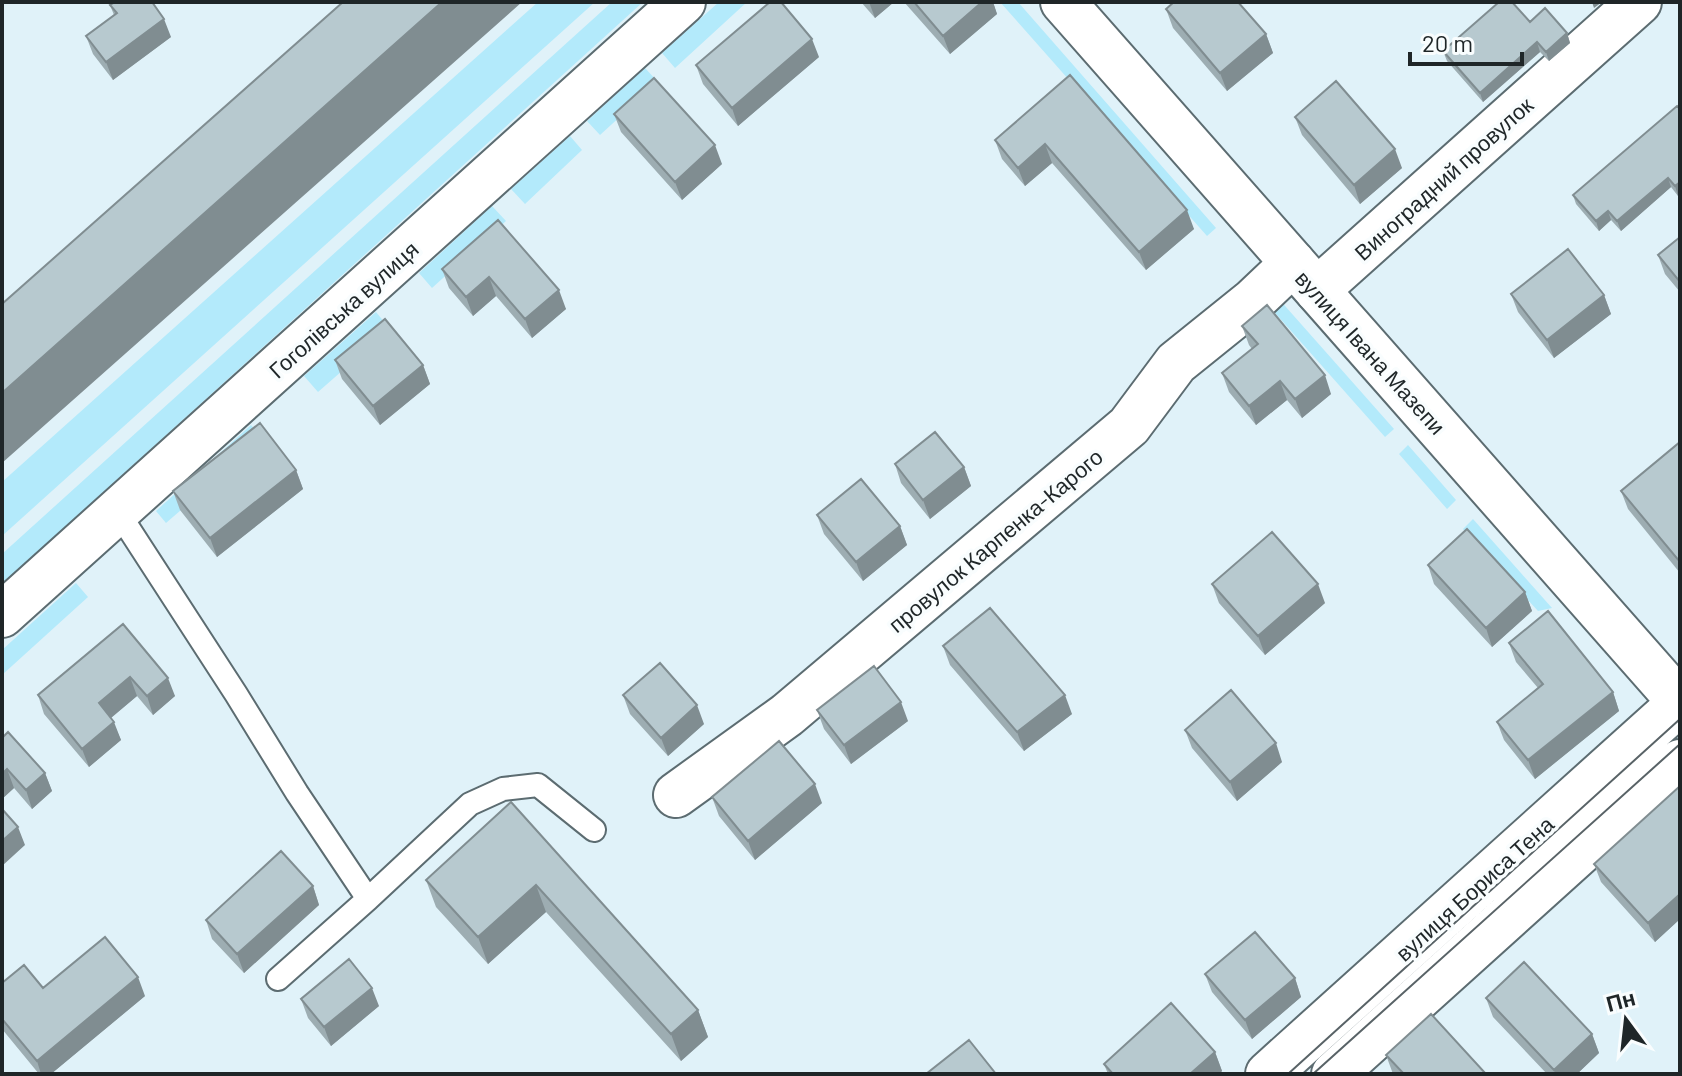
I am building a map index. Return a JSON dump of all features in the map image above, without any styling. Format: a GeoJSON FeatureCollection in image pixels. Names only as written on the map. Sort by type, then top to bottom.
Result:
{"type":"FeatureCollection","features":[{"type":"Feature","properties":{"kind":"street","name":"Гоголівська вулиця"},"geometry":{"type":"LineString","coordinates":[[2,615],[683,2]]}},
{"type":"Feature","properties":{"kind":"street","name":"вулиця Івана Мазепи"},"geometry":{"type":"LineString","coordinates":[[1063,2],[1680,702]]}},
{"type":"Feature","properties":{"kind":"street","name":"Виноградний провулок"},"geometry":{"type":"LineString","coordinates":[[1305,277],[1639,2]]}},
{"type":"Feature","properties":{"kind":"street","name":"провулок Карпенка-Карого"},"geometry":{"type":"LineString","coordinates":[[676,795],[787,715],[1129,426],[1176,363],[1253,301],[1305,277]]}},
{"type":"Feature","properties":{"kind":"street","name":"вулиця Бориса Тена"},"geometry":{"type":"LineString","coordinates":[[1268,1074],[1680,702]]}},
{"type":"Feature","properties":{"kind":"street","name":"вулиця Бориса Тена"},"geometry":{"type":"LineString","coordinates":[[1334,1074],[1680,762]]}},
{"type":"Feature","properties":{"kind":"lane"},"geometry":{"type":"LineString","coordinates":[[118,512],[368,899]]}},
{"type":"Feature","properties":{"kind":"lane"},"geometry":{"type":"LineString","coordinates":[[278,979],[470,804],[503,789],[538,785],[594,830]]}},
{"type":"Feature","properties":{"kind":"shaded area"},"geometry":{"type":"Polygon","coordinates":[[[538,2],[595,2],[2,536],[2,482],[538,2]]]}},
{"type":"Feature","properties":{"kind":"shaded area"},"geometry":{"type":"Polygon","coordinates":[[[612,2],[643,2],[2,584],[2,554],[612,2]]]}},
{"type":"Feature","properties":{"kind":"shaded area"},"geometry":{"type":"Polygon","coordinates":[[[719,2],[747,2],[675,68],[662,53],[719,2]]]}},
{"type":"Feature","properties":{"kind":"shaded area"},"geometry":{"type":"Polygon","coordinates":[[[1000,2],[1018,2],[1216,228],[1207,236],[1000,2]]]}},
{"type":"Feature","properties":{"kind":"shaded area"},"geometry":{"type":"Polygon","coordinates":[[[645,68],[658,82],[600,135],[587,121],[645,68]]]}},
{"type":"Feature","properties":{"kind":"shaded area"},"geometry":{"type":"Polygon","coordinates":[[[570,136],[582,150],[525,204],[511,189],[570,136]]]}},
{"type":"Feature","properties":{"kind":"shaded area"},"geometry":{"type":"Polygon","coordinates":[[[492,206],[506,221],[432,288],[419,273],[492,206]]]}},
{"type":"Feature","properties":{"kind":"shaded area"},"geometry":{"type":"Polygon","coordinates":[[[1278,298],[1394,429],[1385,437],[1269,306],[1278,298]]]}},
{"type":"Feature","properties":{"kind":"shaded area"},"geometry":{"type":"Polygon","coordinates":[[[376,312],[390,329],[318,392],[304,376],[376,312]]]}},
{"type":"Feature","properties":{"kind":"shaded area"},"geometry":{"type":"Polygon","coordinates":[[[251,425],[263,439],[166,523],[156,511],[251,425]]]}},
{"type":"Feature","properties":{"kind":"shaded area"},"geometry":{"type":"Polygon","coordinates":[[[1408,445],[1456,500],[1447,509],[1399,454],[1408,445]]]}},
{"type":"Feature","properties":{"kind":"shaded area"},"geometry":{"type":"Polygon","coordinates":[[[1473,519],[1552,608],[1538,611],[1463,529],[1473,519]]]}},
{"type":"Feature","properties":{"kind":"shaded area"},"geometry":{"type":"Polygon","coordinates":[[[76,583],[88,597],[2,675],[2,650],[76,583]]]}},
{"type":"Feature","properties":{"kind":"building"},"geometry":{"type":"Polygon","coordinates":[[[115,2],[152,2],[164,19],[106,62],[86,36],[117,13],[110,5],[115,2]]]}},
{"type":"Feature","properties":{"kind":"building"},"geometry":{"type":"Polygon","coordinates":[[[343,2],[442,2],[2,393],[2,304],[343,2]]]}},
{"type":"Feature","properties":{"kind":"building"},"geometry":{"type":"Polygon","coordinates":[[[770,2],[781,2],[812,39],[732,108],[696,65],[770,2]]]}},
{"type":"Feature","properties":{"kind":"building"},"geometry":{"type":"Polygon","coordinates":[[[914,2],[982,2],[943,36],[914,2]]]}},
{"type":"Feature","properties":{"kind":"building"},"geometry":{"type":"Polygon","coordinates":[[[1174,2],[1238,2],[1266,34],[1220,73],[1166,9],[1174,2]]]}},
{"type":"Feature","properties":{"kind":"building"},"geometry":{"type":"Polygon","coordinates":[[[1499,2],[1512,2],[1530,22],[1545,8],[1567,33],[1546,52],[1537,42],[1480,93],[1443,51],[1499,2]]]}},
{"type":"Feature","properties":{"kind":"building"},"geometry":{"type":"Polygon","coordinates":[[[1070,75],[1187,210],[1139,252],[1045,144],[1018,168],[995,140],[1070,75]]]}},
{"type":"Feature","properties":{"kind":"building"},"geometry":{"type":"Polygon","coordinates":[[[654,78],[715,145],[675,182],[614,114],[654,78]]]}},
{"type":"Feature","properties":{"kind":"building"},"geometry":{"type":"Polygon","coordinates":[[[1336,81],[1395,149],[1354,185],[1295,117],[1336,81]]]}},
{"type":"Feature","properties":{"kind":"building"},"geometry":{"type":"Polygon","coordinates":[[[1677,106],[1680,109],[1680,182],[1675,186],[1668,178],[1617,221],[1608,211],[1596,221],[1573,195],[1677,106]]]}},
{"type":"Feature","properties":{"kind":"building"},"geometry":{"type":"Polygon","coordinates":[[[498,220],[559,290],[525,319],[489,277],[466,297],[442,269],[498,220]]]}},
{"type":"Feature","properties":{"kind":"building"},"geometry":{"type":"Polygon","coordinates":[[[1680,237],[1680,282],[1658,255],[1680,237]]]}},
{"type":"Feature","properties":{"kind":"building"},"geometry":{"type":"Polygon","coordinates":[[[1568,249],[1604,295],[1547,340],[1511,294],[1568,249]]]}},
{"type":"Feature","properties":{"kind":"building"},"geometry":{"type":"Polygon","coordinates":[[[1267,305],[1325,375],[1295,399],[1280,381],[1249,406],[1222,373],[1258,344],[1242,326],[1267,305]]]}},
{"type":"Feature","properties":{"kind":"building"},"geometry":{"type":"Polygon","coordinates":[[[385,319],[423,365],[373,406],[335,360],[385,319]]]}},
{"type":"Feature","properties":{"kind":"building"},"geometry":{"type":"Polygon","coordinates":[[[260,423],[296,470],[210,538],[173,491],[260,423]]]}},
{"type":"Feature","properties":{"kind":"building"},"geometry":{"type":"Polygon","coordinates":[[[935,432],[964,467],[923,500],[895,464],[935,432]]]}},
{"type":"Feature","properties":{"kind":"building"},"geometry":{"type":"Polygon","coordinates":[[[1680,442],[1680,562],[1621,491],[1680,442]]]}},
{"type":"Feature","properties":{"kind":"building"},"geometry":{"type":"Polygon","coordinates":[[[861,479],[900,526],[856,562],[817,515],[861,479]]]}},
{"type":"Feature","properties":{"kind":"building"},"geometry":{"type":"Polygon","coordinates":[[[1467,529],[1525,592],[1486,628],[1428,565],[1467,529]]]}},
{"type":"Feature","properties":{"kind":"building"},"geometry":{"type":"Polygon","coordinates":[[[1272,532],[1318,584],[1258,636],[1212,584],[1272,532]]]}},
{"type":"Feature","properties":{"kind":"building"},"geometry":{"type":"Polygon","coordinates":[[[990,608],[1065,695],[1017,732],[943,646],[990,608]]]}},
{"type":"Feature","properties":{"kind":"building"},"geometry":{"type":"Polygon","coordinates":[[[1548,611],[1613,692],[1528,760],[1497,722],[1543,684],[1509,643],[1548,611]]]}},
{"type":"Feature","properties":{"kind":"building"},"geometry":{"type":"Polygon","coordinates":[[[123,624],[168,678],[147,696],[130,677],[99,703],[114,722],[82,749],[38,695],[123,624]]]}},
{"type":"Feature","properties":{"kind":"building"},"geometry":{"type":"Polygon","coordinates":[[[660,663],[697,705],[661,738],[623,695],[660,663]]]}},
{"type":"Feature","properties":{"kind":"building"},"geometry":{"type":"Polygon","coordinates":[[[874,666],[901,702],[844,745],[817,710],[874,666]]]}},
{"type":"Feature","properties":{"kind":"building"},"geometry":{"type":"Polygon","coordinates":[[[1231,690],[1276,743],[1230,782],[1185,730],[1231,690]]]}},
{"type":"Feature","properties":{"kind":"building"},"geometry":{"type":"Polygon","coordinates":[[[8,732],[45,773],[26,790],[7,769],[2,774],[2,738],[8,732]]]}},
{"type":"Feature","properties":{"kind":"building"},"geometry":{"type":"Polygon","coordinates":[[[779,741],[815,784],[748,841],[712,797],[779,741]]]}},
{"type":"Feature","properties":{"kind":"building"},"geometry":{"type":"Polygon","coordinates":[[[1680,786],[1680,894],[1648,923],[1594,864],[1680,786]]]}},
{"type":"Feature","properties":{"kind":"building"},"geometry":{"type":"Polygon","coordinates":[[[511,802],[698,1010],[671,1034],[536,885],[478,937],[426,880],[511,802]]]}},
{"type":"Feature","properties":{"kind":"building"},"geometry":{"type":"Polygon","coordinates":[[[2,809],[18,827],[2,841],[2,809]]]}},
{"type":"Feature","properties":{"kind":"building"},"geometry":{"type":"Polygon","coordinates":[[[281,851],[313,886],[237,954],[206,920],[281,851]]]}},
{"type":"Feature","properties":{"kind":"building"},"geometry":{"type":"Polygon","coordinates":[[[1255,932],[1295,978],[1245,1020],[1205,974],[1255,932]]]}},
{"type":"Feature","properties":{"kind":"building"},"geometry":{"type":"Polygon","coordinates":[[[105,937],[138,977],[37,1061],[2,1019],[2,983],[24,965],[43,988],[105,937]]]}},
{"type":"Feature","properties":{"kind":"building"},"geometry":{"type":"Polygon","coordinates":[[[349,959],[372,988],[324,1027],[301,999],[349,959]]]}},
{"type":"Feature","properties":{"kind":"building"},"geometry":{"type":"Polygon","coordinates":[[[1524,962],[1592,1034],[1554,1070],[1486,998],[1524,962]]]}},
{"type":"Feature","properties":{"kind":"building"},"geometry":{"type":"Polygon","coordinates":[[[1171,1003],[1215,1052],[1190,1074],[1113,1074],[1104,1064],[1171,1003]]]}},
{"type":"Feature","properties":{"kind":"building"},"geometry":{"type":"Polygon","coordinates":[[[1431,1014],[1486,1074],[1404,1074],[1386,1055],[1431,1014]]]}},
{"type":"Feature","properties":{"kind":"building"},"geometry":{"type":"Polygon","coordinates":[[[969,1040],[996,1074],[926,1074],[969,1040]]]}},
{"type":"Feature","properties":{"kind":"tram line"},"geometry":{"type":"LineString","coordinates":[[1288,1074],[1680,719]]}},
{"type":"Feature","properties":{"kind":"tram line"},"geometry":{"type":"LineString","coordinates":[[1313,1074],[1680,744]]}}]}
